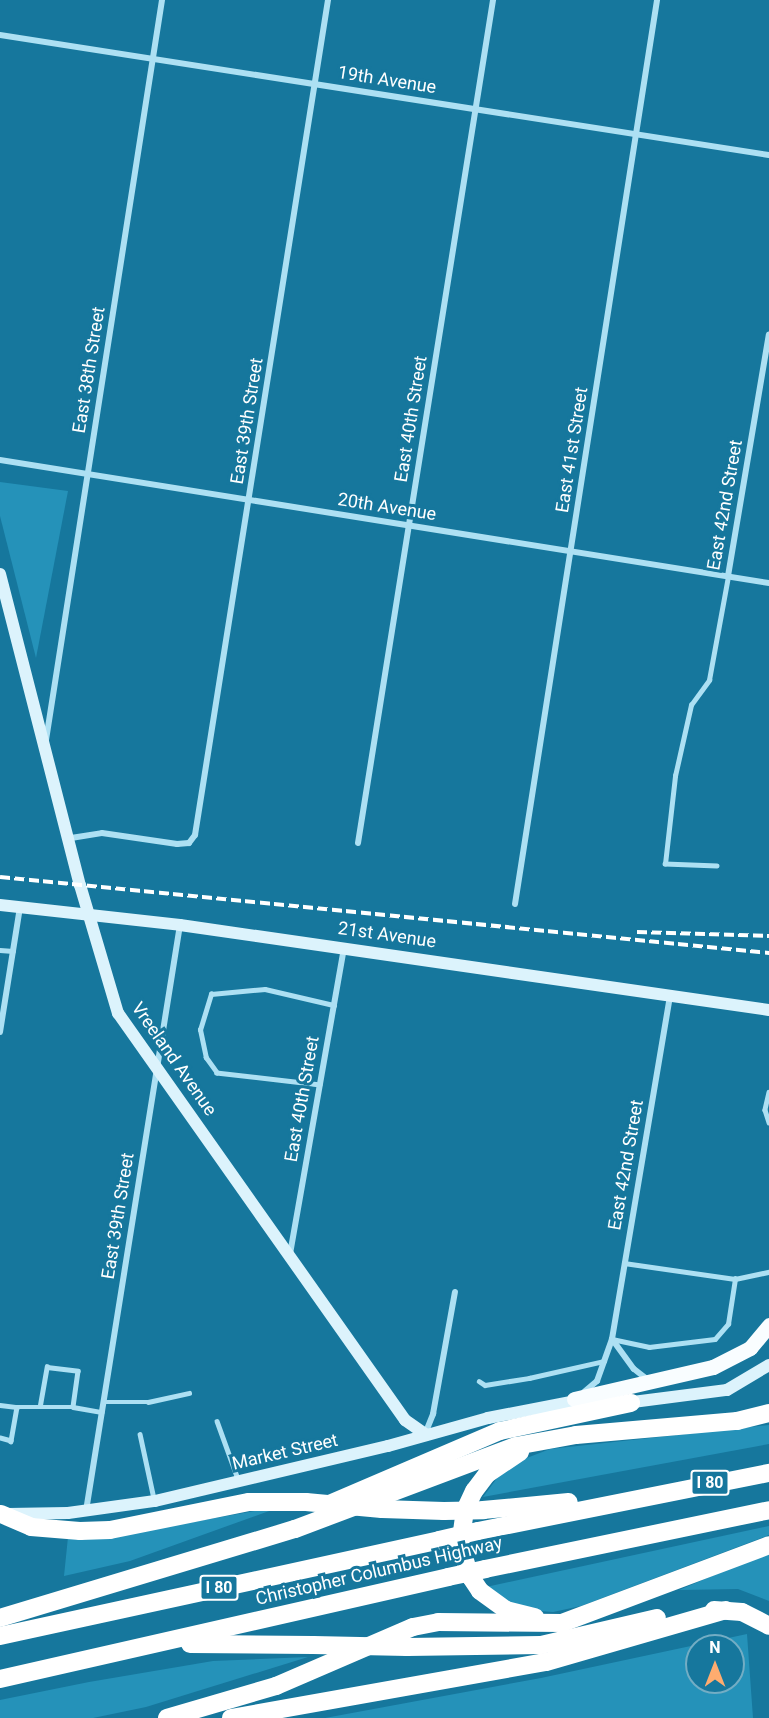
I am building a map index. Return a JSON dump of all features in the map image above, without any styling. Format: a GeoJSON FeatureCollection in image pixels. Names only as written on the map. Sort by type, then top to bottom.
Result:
{"type":"FeatureCollection","features":[{"type":"Feature","properties":{"kind":"highway"},"geometry":{"type":"LineString","coordinates":[[0,1618],[272,1533],[483,1437],[531,1422],[630,1403]]}},
{"type":"Feature","properties":{"kind":"highway"},"geometry":{"type":"LineString","coordinates":[[272,1533],[295,1529],[376,1500],[481,1457],[552,1439],[737,1421],[769,1413]]}},
{"type":"Feature","properties":{"kind":"highway"},"geometry":{"type":"LineString","coordinates":[[552,1439],[523,1450],[488,1474],[465,1510],[460,1544],[475,1584],[506,1610],[530,1617],[576,1617]]}},
{"type":"Feature","properties":{"kind":"highway","name":"Christopher Columbus Highway"},"geometry":{"type":"LineString","coordinates":[[0,1636],[652,1494],[769,1473]]}},
{"type":"Feature","properties":{"kind":"highway"},"geometry":{"type":"LineString","coordinates":[[1,1514],[31,1527],[80,1531],[110,1530],[249,1502],[306,1502],[382,1509],[444,1511],[652,1494]]}},
{"type":"Feature","properties":{"kind":"highway","name":"Christopher Columbus Highway"},"geometry":{"type":"LineString","coordinates":[[0,1679],[448,1577],[769,1510]]}},
{"type":"Feature","properties":{"kind":"highway"},"geometry":{"type":"LineString","coordinates":[[167,1718],[276,1686],[413,1627],[457,1622],[543,1625],[576,1617],[769,1545]]}},
{"type":"Feature","properties":{"kind":"highway"},"geometry":{"type":"LineString","coordinates":[[159,1644],[407,1647],[541,1645],[680,1613],[726,1610],[757,1618],[769,1626]]}},
{"type":"Feature","properties":{"kind":"highway"},"geometry":{"type":"LineString","coordinates":[[231,1718],[546,1662],[726,1610]]}},
{"type":"Feature","properties":{"kind":"main road","name":"Vreeland Avenue"},"geometry":{"type":"LineString","coordinates":[[0,574],[118,1013],[405,1420],[425,1434]]}},
{"type":"Feature","properties":{"kind":"main road","name":"21st Avenue"},"geometry":{"type":"LineString","coordinates":[[0,905],[180,925],[769,1010]]}},
{"type":"Feature","properties":{"kind":"main road"},"geometry":{"type":"LineString","coordinates":[[574,1399],[726,1362],[750,1348],[769,1325]]}},
{"type":"Feature","properties":{"kind":"main road","name":"Market Street"},"geometry":{"type":"LineString","coordinates":[[1,1514],[86,1511],[154,1501],[574,1399],[630,1403],[727,1390],[769,1365]]}},
{"type":"Feature","properties":{"kind":"street","name":"East 38th Street"},"geometry":{"type":"LineString","coordinates":[[46,744],[162,0]]}},
{"type":"Feature","properties":{"kind":"street","name":"East 39th Street"},"geometry":{"type":"LineString","coordinates":[[70,838],[102,833],[189,843],[197,826],[328,0]]}},
{"type":"Feature","properties":{"kind":"street","name":"East 40th Street"},"geometry":{"type":"LineString","coordinates":[[358,843],[493,0]]}},
{"type":"Feature","properties":{"kind":"street","name":"East 41st Street"},"geometry":{"type":"LineString","coordinates":[[515,904],[657,0]]}},
{"type":"Feature","properties":{"kind":"street","name":"19th Avenue"},"geometry":{"type":"LineString","coordinates":[[0,34],[769,155]]}},
{"type":"Feature","properties":{"kind":"street","name":"East 42nd Street"},"geometry":{"type":"LineString","coordinates":[[728,576],[769,334]]}},
{"type":"Feature","properties":{"kind":"street","name":"20th Avenue"},"geometry":{"type":"LineString","coordinates":[[0,460],[769,583]]}},
{"type":"Feature","properties":{"kind":"street"},"geometry":{"type":"LineString","coordinates":[[0,1032],[20,907]]}},
{"type":"Feature","properties":{"kind":"street","name":"East 39th Street"},"geometry":{"type":"LineString","coordinates":[[86,1511],[180,925]]}},
{"type":"Feature","properties":{"kind":"street","name":"East 40th Street"},"geometry":{"type":"LineString","coordinates":[[290,1255],[344,948]]}},
{"type":"Feature","properties":{"kind":"street","name":"East 42nd Street"},"geometry":{"type":"LineString","coordinates":[[574,1399],[597,1381],[612,1339],[670,995]]}},
{"type":"Feature","properties":{"kind":"street"},"geometry":{"type":"LineString","coordinates":[[425,1434],[434,1414],[455,1292]]}},
{"type":"Feature","properties":{"kind":"street"},"geometry":{"type":"LineString","coordinates":[[612,1339],[634,1369],[651,1382]]}},
{"type":"Feature","properties":{"kind":"lane","name":"East 42nd Street"},"geometry":{"type":"LineString","coordinates":[[717,866],[665,864],[675,776],[691,705],[709,680],[728,576]]}},
{"type":"Feature","properties":{"kind":"lane"},"geometry":{"type":"LineString","coordinates":[[0,950],[13,951]]}},
{"type":"Feature","properties":{"kind":"lane"},"geometry":{"type":"LineString","coordinates":[[320,1085],[217,1073],[206,1058],[200,1030],[211,994],[265,989],[334,1005]]}},
{"type":"Feature","properties":{"kind":"lane"},"geometry":{"type":"LineString","coordinates":[[769,1092],[765,1110],[769,1122]]}},
{"type":"Feature","properties":{"kind":"lane"},"geometry":{"type":"LineString","coordinates":[[624,1263],[735,1279],[762,1270],[769,1272]]}},
{"type":"Feature","properties":{"kind":"lane"},"geometry":{"type":"LineString","coordinates":[[612,1339],[649,1347],[715,1339],[728,1324],[735,1279]]}},
{"type":"Feature","properties":{"kind":"lane"},"geometry":{"type":"LineString","coordinates":[[479,1381],[485,1385],[529,1378],[604,1361]]}},
{"type":"Feature","properties":{"kind":"lane"},"geometry":{"type":"LineString","coordinates":[[40,1405],[47,1367],[78,1371],[73,1407]]}},
{"type":"Feature","properties":{"kind":"lane"},"geometry":{"type":"LineString","coordinates":[[104,1402],[148,1402],[189,1393]]}},
{"type":"Feature","properties":{"kind":"lane"},"geometry":{"type":"LineString","coordinates":[[0,1405],[73,1407],[102,1412]]}},
{"type":"Feature","properties":{"kind":"lane"},"geometry":{"type":"LineString","coordinates":[[0,1438],[11,1441],[17,1407]]}},
{"type":"Feature","properties":{"kind":"lane"},"geometry":{"type":"LineString","coordinates":[[217,1421],[238,1481]]}},
{"type":"Feature","properties":{"kind":"lane"},"geometry":{"type":"LineString","coordinates":[[140,1434],[154,1501]]}},
{"type":"Feature","properties":{"kind":"shaded area"},"geometry":{"type":"Polygon","coordinates":[[[0,482],[68,491],[36,658],[0,516],[0,482]]]}},
{"type":"Feature","properties":{"kind":"shaded area"},"geometry":{"type":"Polygon","coordinates":[[[769,1425],[769,1444],[483,1497],[506,1466],[550,1449],[769,1425]]]}},
{"type":"Feature","properties":{"kind":"shaded area"},"geometry":{"type":"Polygon","coordinates":[[[283,1506],[130,1561],[64,1576],[68,1537],[109,1537],[283,1506]]]}},
{"type":"Feature","properties":{"kind":"shaded area"},"geometry":{"type":"Polygon","coordinates":[[[769,1526],[769,1535],[581,1606],[553,1612],[527,1610],[504,1601],[486,1587],[769,1526]]]}},
{"type":"Feature","properties":{"kind":"shaded area"},"geometry":{"type":"Polygon","coordinates":[[[769,1552],[769,1601],[738,1589],[679,1590],[769,1552]]]}},
{"type":"Feature","properties":{"kind":"shaded area"},"geometry":{"type":"Polygon","coordinates":[[[745,1634],[747,1634],[753,1718],[325,1718],[541,1678],[685,1647],[685,1694],[745,1694],[745,1634]]]}},
{"type":"Feature","properties":{"kind":"shaded area"},"geometry":{"type":"Polygon","coordinates":[[[308,1657],[146,1707],[93,1718],[0,1718],[0,1700],[89,1682],[213,1661],[308,1657]]]}},
{"type":"Feature","properties":{"kind":"railway"},"geometry":{"type":"LineString","coordinates":[[0,877],[769,953]]}},
{"type":"Feature","properties":{"kind":"railway"},"geometry":{"type":"LineString","coordinates":[[637,932],[769,936]]}}]}
